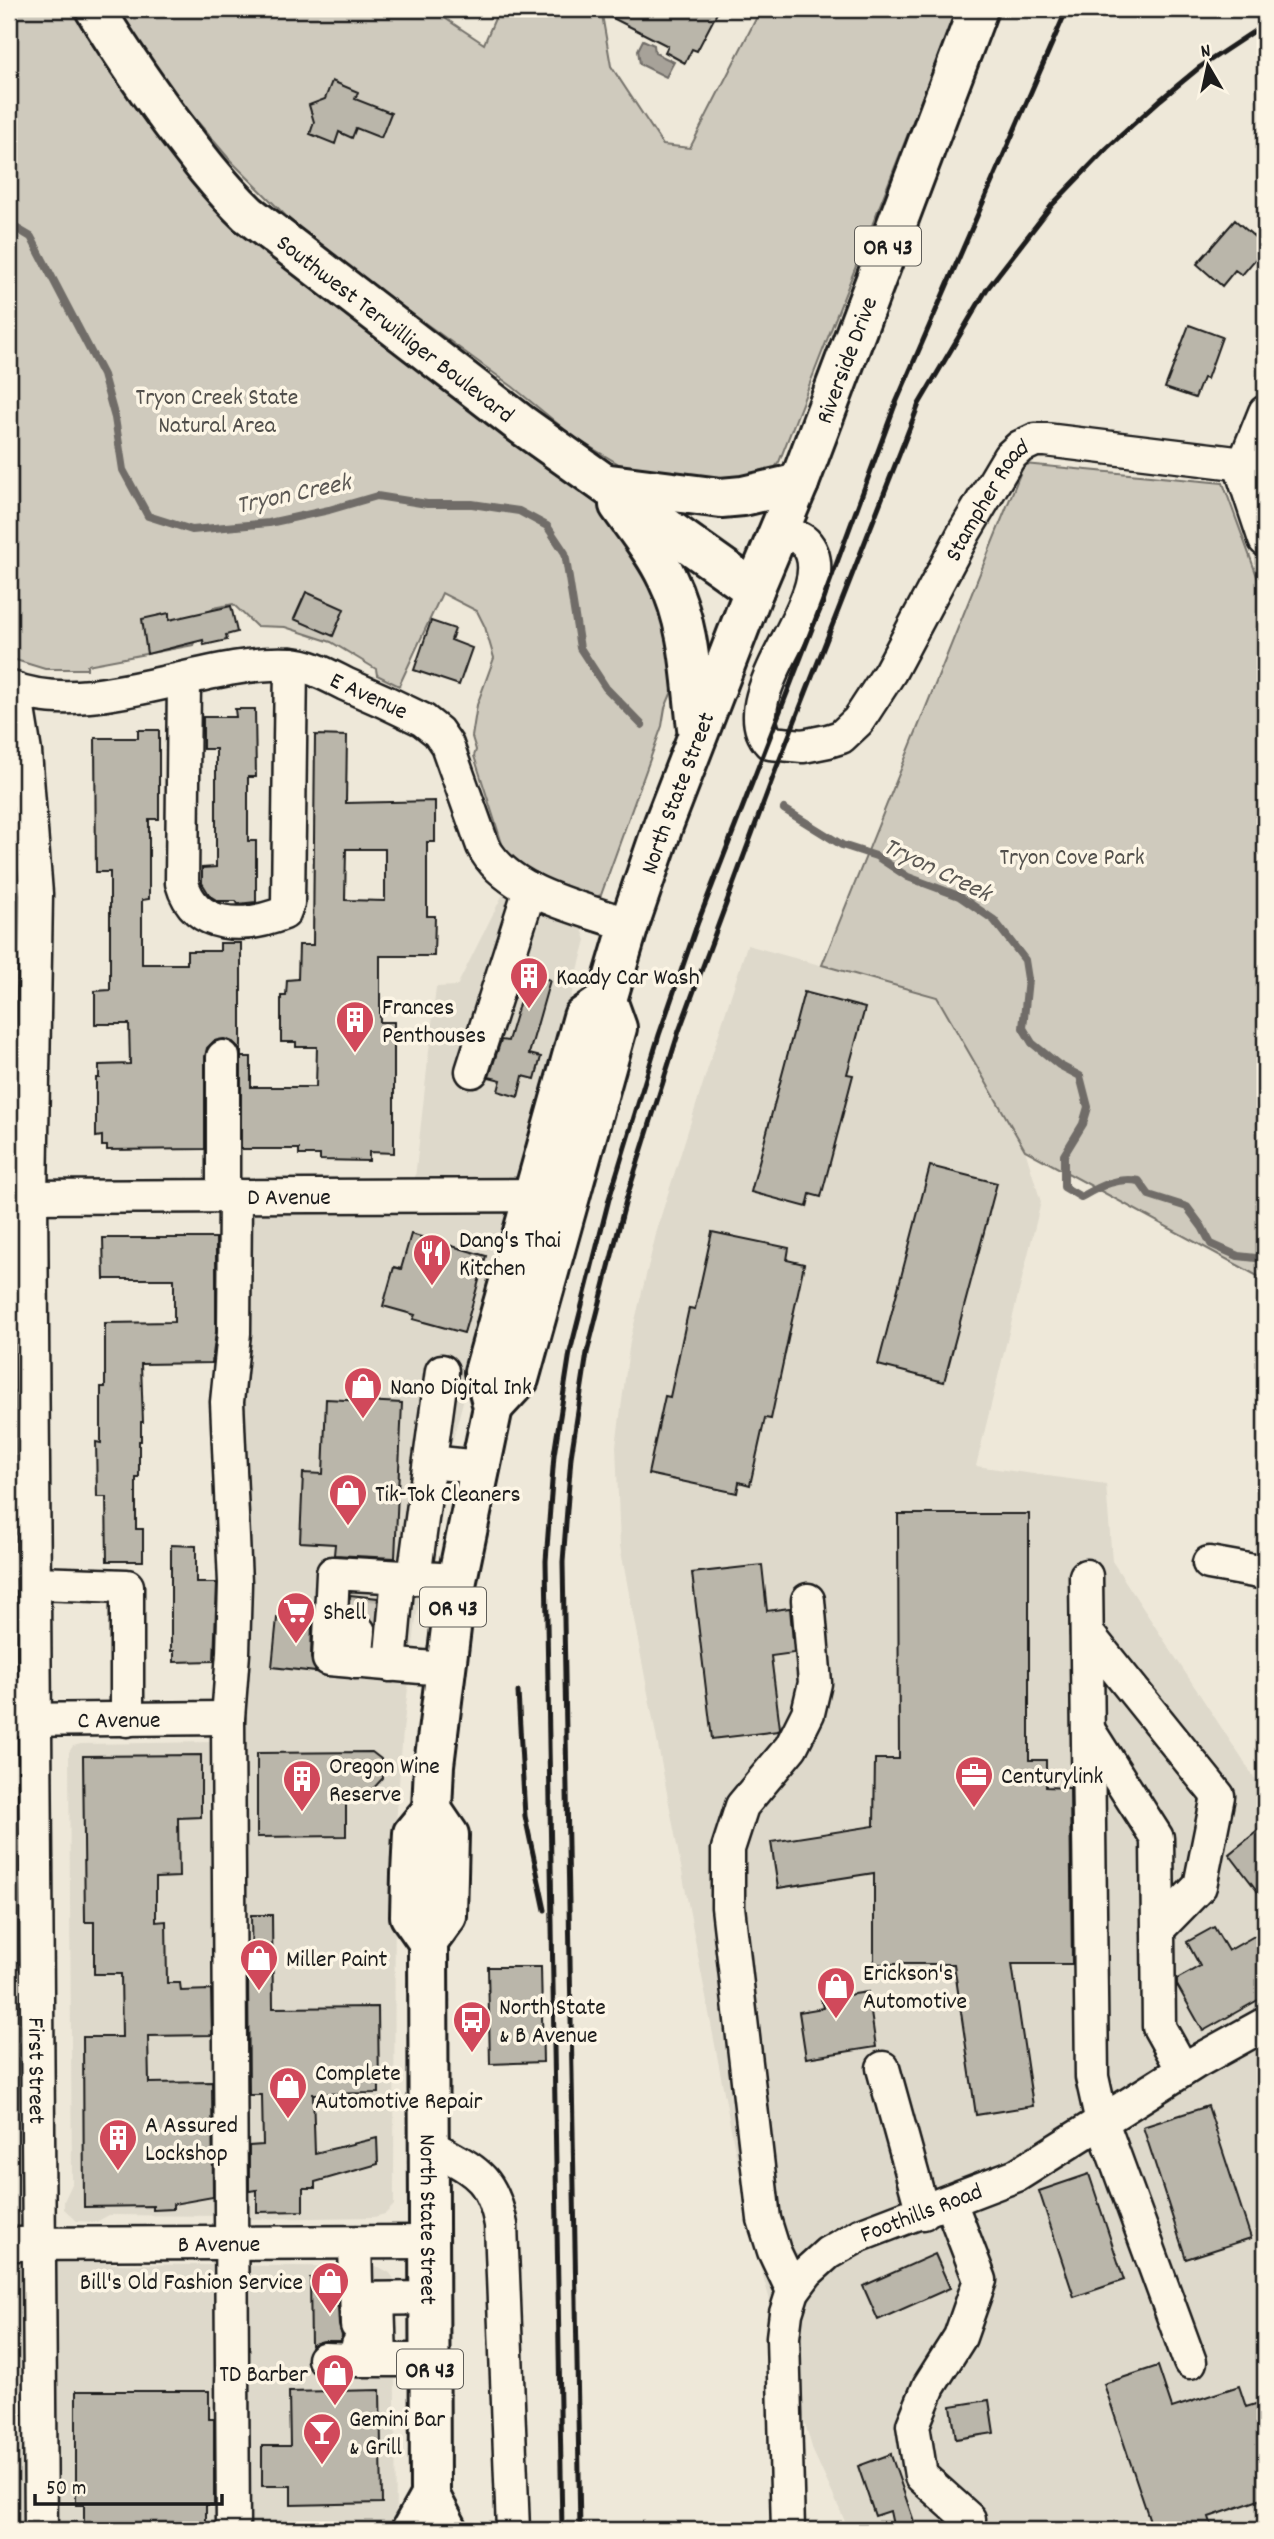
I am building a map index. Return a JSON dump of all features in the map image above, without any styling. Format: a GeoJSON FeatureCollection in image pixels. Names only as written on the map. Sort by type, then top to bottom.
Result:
{"type":"FeatureCollection","features":[{"type":"Feature","properties":{"kind":"main road","name":"Southwest Terwilliger Boulevard"},"geometry":{"type":"LineString","coordinates":[[95,9],[132,68],[190,147],[231,198],[248,214],[450,371],[754,590]]}},
{"type":"Feature","properties":{"kind":"main road","name":"Riverside Drive"},"geometry":{"type":"LineString","coordinates":[[754,590],[800,483],[978,9]]}},
{"type":"Feature","properties":{"kind":"main road"},"geometry":{"type":"LineString","coordinates":[[604,483],[721,498],[743,496],[800,483]]}},
{"type":"Feature","properties":{"kind":"main road"},"geometry":{"type":"LineString","coordinates":[[604,483],[649,548],[676,599],[686,638],[697,732]]}},
{"type":"Feature","properties":{"kind":"main road","name":"North State Street"},"geometry":{"type":"LineString","coordinates":[[448,2530],[430,2496],[428,1942],[410,1916],[411,1874],[413,1833],[432,1810],[444,1669],[457,1580],[493,1406],[484,1372],[552,1195],[583,1017],[607,1000],[629,925],[697,732],[754,590]]}},
{"type":"Feature","properties":{"kind":"main road","name":"North State Street"},"geometry":{"type":"LineString","coordinates":[[411,2530],[430,2496]]}},
{"type":"Feature","properties":{"kind":"street"},"geometry":{"type":"LineString","coordinates":[[1265,412],[1244,464],[1243,474],[1265,540]]}},
{"type":"Feature","properties":{"kind":"street","name":"Stampher Road"},"geometry":{"type":"LineString","coordinates":[[781,531],[804,540],[814,555],[815,570],[804,606],[759,703],[760,726],[769,743],[803,746],[841,737],[858,721],[890,672],[965,531],[1009,457],[1020,446],[1035,440],[1046,440],[1244,464]]}},
{"type":"Feature","properties":{"kind":"street"},"geometry":{"type":"LineString","coordinates":[[184,680],[182,883],[186,898],[200,911],[216,920],[242,925],[264,921],[284,913],[288,903],[291,664]]}},
{"type":"Feature","properties":{"kind":"street","name":"E Avenue"},"geometry":{"type":"LineString","coordinates":[[12,688],[33,695],[72,696],[184,680],[247,666],[291,664],[313,668],[392,704],[432,726],[447,746],[488,857],[510,878],[629,925]]}},
{"type":"Feature","properties":{"kind":"street","name":"First Street"},"geometry":{"type":"LineString","coordinates":[[12,688],[25,752],[36,894],[20,1197],[26,1593],[22,1721],[24,2244],[41,2530]]}},
{"type":"Feature","properties":{"kind":"street"},"geometry":{"type":"LineString","coordinates":[[472,1071],[530,888]]}},
{"type":"Feature","properties":{"kind":"street"},"geometry":{"type":"LineString","coordinates":[[223,1057],[234,1333],[227,1402],[235,1583],[228,1718],[233,2530]]}},
{"type":"Feature","properties":{"kind":"street","name":"D Avenue"},"geometry":{"type":"LineString","coordinates":[[20,1197],[552,1195]]}},
{"type":"Feature","properties":{"kind":"street"},"geometry":{"type":"LineString","coordinates":[[390,1665],[430,1462],[442,1371]]}},
{"type":"Feature","properties":{"kind":"street"},"geometry":{"type":"LineString","coordinates":[[430,1462],[479,1467]]}},
{"type":"Feature","properties":{"kind":"street"},"geometry":{"type":"LineString","coordinates":[[1209,1563],[1265,1573]]}},
{"type":"Feature","properties":{"kind":"street"},"geometry":{"type":"LineString","coordinates":[[444,1669],[390,1665],[357,1647],[329,1658],[333,1573],[365,1586],[406,1577],[457,1580]]}},
{"type":"Feature","properties":{"kind":"street"},"geometry":{"type":"LineString","coordinates":[[1086,1576],[1092,2077],[1102,2122],[1190,2362]]}},
{"type":"Feature","properties":{"kind":"street"},"geometry":{"type":"LineString","coordinates":[[26,1593],[127,1586],[127,1720]]}},
{"type":"Feature","properties":{"kind":"street"},"geometry":{"type":"LineString","coordinates":[[793,2291],[774,2251],[764,2219],[727,1907],[729,1849],[742,1806],[791,1747],[808,1713],[815,1683],[808,1600]]}},
{"type":"Feature","properties":{"kind":"street"},"geometry":{"type":"LineString","coordinates":[[1087,1633],[1218,1796],[1200,1886],[1158,1929]]}},
{"type":"Feature","properties":{"kind":"street","name":"C Avenue"},"geometry":{"type":"LineString","coordinates":[[22,1721],[228,1718]]}},
{"type":"Feature","properties":{"kind":"street"},"geometry":{"type":"LineString","coordinates":[[1089,1731],[1157,1838],[1159,2027],[1183,2070]]}},
{"type":"Feature","properties":{"kind":"street","name":"Foothills Road"},"geometry":{"type":"LineString","coordinates":[[788,2530],[783,2337],[786,2313],[793,2291],[807,2272],[828,2253],[860,2235],[1017,2175],[1183,2070],[1265,2024]]}},
{"type":"Feature","properties":{"kind":"street"},"geometry":{"type":"LineString","coordinates":[[883,2068],[937,2207],[979,2280],[960,2337],[929,2386],[913,2425],[921,2476],[969,2519]]}},
{"type":"Feature","properties":{"kind":"street"},"geometry":{"type":"LineString","coordinates":[[429,2145],[473,2171],[486,2183],[496,2199],[501,2225],[513,2530]]}},
{"type":"Feature","properties":{"kind":"street","name":"B Avenue"},"geometry":{"type":"LineString","coordinates":[[24,2244],[429,2242]]}},
{"type":"Feature","properties":{"kind":"street"},"geometry":{"type":"LineString","coordinates":[[355,2243],[365,2331]]}},
{"type":"Feature","properties":{"kind":"street"},"geometry":{"type":"LineString","coordinates":[[324,2359],[365,2331],[429,2298]]}},
{"type":"Feature","properties":{"kind":"street"},"geometry":{"type":"LineString","coordinates":[[365,2331],[430,2360]]}},
{"type":"Feature","properties":{"kind":"shaded area"},"geometry":{"type":"Polygon","coordinates":[[[643,40],[654,45],[655,53],[674,62],[666,77],[640,64],[638,50],[643,40]]]}},
{"type":"Feature","properties":{"kind":"shaded area"},"geometry":{"type":"Polygon","coordinates":[[[508,884],[582,929],[586,940],[436,1503],[416,1619],[403,1731],[395,1837],[394,2205],[385,2214],[374,2217],[242,2219],[245,1207],[412,1206],[436,987],[457,986],[508,884]]]}},
{"type":"Feature","properties":{"kind":"shaded area"},"geometry":{"type":"Polygon","coordinates":[[[747,945],[937,997],[1025,1150],[1041,1202],[976,1466],[1106,1484],[1112,1561],[1265,1794],[1265,2521],[1237,2530],[849,2530],[813,2451],[751,2234],[620,1546],[616,1446],[630,1341],[659,1222],[747,945]]]}},
{"type":"Feature","properties":{"kind":"shaded area"},"geometry":{"type":"Polygon","coordinates":[[[214,1742],[223,2216],[109,2215],[96,2222],[77,2221],[64,2209],[64,2201],[72,2184],[69,1752],[73,1746],[81,1744],[214,1742]]]}},
{"type":"Feature","properties":{"kind":"shaded area"},"geometry":{"type":"Polygon","coordinates":[[[9,2258],[102,2258],[113,2264],[379,2267],[390,2273],[394,2279],[396,2530],[9,2530],[9,2258]]]}},
{"type":"Feature","properties":{"kind":"green space","name":"Tryon Creek State Natural Area"},"geometry":{"type":"Polygon","coordinates":[[[9,9],[80,9],[142,106],[584,489],[617,524],[649,570],[678,677],[601,895],[593,898],[546,881],[523,869],[505,853],[474,756],[476,750],[472,737],[477,705],[494,658],[477,611],[442,593],[399,686],[377,675],[376,669],[331,642],[285,627],[256,626],[233,604],[213,608],[203,622],[193,645],[87,665],[87,669],[45,669],[9,658],[9,9]]]}},
{"type":"Feature","properties":{"kind":"green space"},"geometry":{"type":"Polygon","coordinates":[[[114,9],[431,9],[484,44],[499,9],[601,9],[611,66],[663,145],[690,148],[761,9],[957,9],[779,462],[768,477],[758,482],[634,473],[575,438],[513,387],[330,254],[287,217],[230,160],[169,88],[114,9]]]}},
{"type":"Feature","properties":{"kind":"green space","name":"Tryon Cove Park"},"geometry":{"type":"Polygon","coordinates":[[[1024,464],[1223,483],[1265,598],[1265,1280],[1025,1150],[937,997],[822,965],[1024,464]]]}},
{"type":"Feature","properties":{"kind":"building"},"geometry":{"type":"Polygon","coordinates":[[[595,9],[719,9],[697,51],[692,49],[685,63],[665,52],[668,46],[595,9]]]}},
{"type":"Feature","properties":{"kind":"building"},"geometry":{"type":"Polygon","coordinates":[[[332,81],[358,92],[355,99],[391,113],[381,138],[356,128],[352,138],[339,132],[335,144],[310,134],[314,122],[309,105],[325,99],[332,81]]]}},
{"type":"Feature","properties":{"kind":"building"},"geometry":{"type":"Polygon","coordinates":[[[1235,220],[1265,248],[1242,275],[1235,270],[1222,286],[1197,264],[1235,220]]]}},
{"type":"Feature","properties":{"kind":"building"},"geometry":{"type":"Polygon","coordinates":[[[1189,325],[1222,337],[1207,379],[1203,378],[1195,398],[1165,388],[1189,325]]]}},
{"type":"Feature","properties":{"kind":"building"},"geometry":{"type":"Polygon","coordinates":[[[306,592],[344,609],[333,636],[294,619],[306,592]]]}},
{"type":"Feature","properties":{"kind":"building"},"geometry":{"type":"Polygon","coordinates":[[[231,606],[237,632],[226,635],[227,640],[204,645],[203,640],[147,654],[142,619],[169,613],[169,620],[231,606]]]}},
{"type":"Feature","properties":{"kind":"building"},"geometry":{"type":"Polygon","coordinates":[[[431,621],[455,629],[451,640],[472,648],[459,685],[414,670],[431,621]]]}},
{"type":"Feature","properties":{"kind":"building"},"geometry":{"type":"Polygon","coordinates":[[[235,709],[255,709],[256,777],[248,777],[248,841],[256,841],[256,902],[238,904],[236,901],[218,901],[210,896],[202,883],[202,868],[216,867],[216,749],[203,749],[203,717],[236,717],[235,709]]]}},
{"type":"Feature","properties":{"kind":"building"},"geometry":{"type":"Polygon","coordinates":[[[138,730],[159,730],[159,819],[149,819],[149,899],[142,900],[142,964],[187,964],[187,951],[220,951],[220,943],[241,943],[241,1056],[233,1042],[224,1039],[214,1041],[207,1048],[205,1149],[107,1150],[107,1146],[102,1146],[102,1136],[96,1137],[96,1078],[99,1078],[99,1065],[130,1064],[129,1024],[95,1024],[95,991],[110,990],[110,872],[96,872],[95,738],[138,738],[138,730]]]}},
{"type":"Feature","properties":{"kind":"building"},"geometry":{"type":"Polygon","coordinates":[[[315,735],[347,736],[346,803],[435,801],[435,842],[427,842],[427,916],[435,916],[434,956],[380,956],[380,1022],[394,1022],[394,1153],[369,1152],[369,1161],[320,1160],[320,1155],[299,1155],[299,1149],[241,1149],[241,1057],[251,1057],[251,1087],[316,1087],[317,1047],[296,1047],[296,1042],[281,1042],[281,996],[286,996],[287,980],[298,979],[299,945],[313,945],[315,735]],[[346,849],[345,900],[385,901],[385,849],[346,849]]]}},
{"type":"Feature","properties":{"kind":"building","name":"Kaady Car Wash"},"geometry":{"type":"Polygon","coordinates":[[[528,974],[550,980],[529,1054],[541,1057],[535,1079],[523,1076],[518,1097],[498,1091],[501,1080],[489,1077],[501,1040],[508,1041],[528,974]]]}},
{"type":"Feature","properties":{"kind":"building"},"geometry":{"type":"Polygon","coordinates":[[[804,992],[865,1008],[847,1074],[853,1075],[821,1197],[810,1194],[807,1207],[751,1192],[804,992]]]}},
{"type":"Feature","properties":{"kind":"building"},"geometry":{"type":"Polygon","coordinates":[[[930,1166],[997,1183],[944,1382],[878,1365],[930,1166]]]}},
{"type":"Feature","properties":{"kind":"building"},"geometry":{"type":"Polygon","coordinates":[[[712,1232],[789,1248],[787,1260],[804,1264],[771,1419],[765,1418],[750,1485],[739,1482],[737,1493],[648,1474],[665,1396],[670,1397],[689,1308],[695,1309],[712,1232]]]}},
{"type":"Feature","properties":{"kind":"building","name":"Dang's Thai Kitchen"},"geometry":{"type":"Polygon","coordinates":[[[411,1234],[486,1256],[464,1333],[413,1319],[415,1315],[383,1306],[394,1267],[401,1269],[411,1234]]]}},
{"type":"Feature","properties":{"kind":"building"},"geometry":{"type":"Polygon","coordinates":[[[103,1238],[216,1238],[216,1332],[212,1363],[141,1364],[143,1422],[139,1441],[139,1478],[136,1478],[136,1529],[143,1529],[143,1561],[107,1561],[106,1497],[97,1497],[96,1442],[101,1443],[101,1387],[105,1387],[105,1323],[174,1322],[174,1279],[104,1279],[103,1238]]]}},
{"type":"Feature","properties":{"kind":"building"},"geometry":{"type":"Polygon","coordinates":[[[326,1399],[402,1403],[395,1558],[334,1555],[335,1544],[300,1542],[303,1473],[323,1474],[326,1399]]]}},
{"type":"Feature","properties":{"kind":"building","name":"Centurylink"},"geometry":{"type":"Polygon","coordinates":[[[898,1514],[1029,1514],[1029,1760],[1046,1760],[1046,1787],[1070,1788],[1072,1964],[1012,1964],[1033,2106],[976,2115],[954,1964],[874,1964],[874,1873],[778,1888],[771,1842],[874,1826],[875,1759],[899,1759],[898,1514]]]}},
{"type":"Feature","properties":{"kind":"building"},"geometry":{"type":"Polygon","coordinates":[[[171,1545],[196,1546],[196,1583],[217,1583],[214,1661],[174,1662],[174,1651],[171,1651],[171,1545]]]}},
{"type":"Feature","properties":{"kind":"building"},"geometry":{"type":"Polygon","coordinates":[[[762,1565],[767,1611],[790,1608],[794,1653],[771,1656],[780,1728],[778,1731],[712,1739],[692,1573],[762,1565]]]}},
{"type":"Feature","properties":{"kind":"building"},"geometry":{"type":"Polygon","coordinates":[[[350,1595],[378,1598],[375,1624],[361,1614],[349,1617],[350,1595]]]}},
{"type":"Feature","properties":{"kind":"building","name":"Shell"},"geometry":{"type":"Polygon","coordinates":[[[277,1618],[312,1622],[311,1658],[316,1672],[272,1667],[277,1618]]]}},
{"type":"Feature","properties":{"kind":"building","name":"Oregon Wine Reserve"},"geometry":{"type":"Polygon","coordinates":[[[372,1752],[381,1759],[383,1778],[372,1790],[346,1791],[346,1836],[257,1837],[257,1753],[372,1752]]]}},
{"type":"Feature","properties":{"kind":"building"},"geometry":{"type":"Polygon","coordinates":[[[201,1755],[201,1817],[178,1818],[179,1877],[156,1878],[156,1922],[166,1921],[167,1983],[180,1983],[181,1991],[211,1990],[212,2035],[148,2036],[149,2083],[212,2082],[213,2197],[173,2204],[173,2209],[153,2210],[153,2206],[84,2207],[83,2037],[122,2037],[121,1974],[94,1974],[94,1922],[85,1922],[83,1756],[201,1755]]]}},
{"type":"Feature","properties":{"kind":"building"},"geometry":{"type":"Polygon","coordinates":[[[1265,1825],[1265,1901],[1229,1854],[1265,1825]]]}},
{"type":"Feature","properties":{"kind":"building"},"geometry":{"type":"Polygon","coordinates":[[[251,1915],[272,1915],[273,2008],[378,2007],[379,2093],[313,2094],[315,2153],[377,2138],[378,2164],[315,2182],[315,2188],[303,2188],[303,2211],[257,2212],[257,2190],[249,2191],[249,2146],[263,2145],[262,2095],[249,2095],[248,1976],[252,1976],[251,1915]]]}},
{"type":"Feature","properties":{"kind":"building"},"geometry":{"type":"Polygon","coordinates":[[[1214,1927],[1228,1951],[1265,1930],[1265,1996],[1203,2031],[1177,1985],[1177,1979],[1200,1966],[1187,1942],[1214,1927]]]}},
{"type":"Feature","properties":{"kind":"building"},"geometry":{"type":"Polygon","coordinates":[[[488,1967],[541,1967],[543,2062],[490,2064],[488,1967]]]}},
{"type":"Feature","properties":{"kind":"building","name":"Erickson's Automotive"},"geometry":{"type":"Polygon","coordinates":[[[868,1992],[876,2047],[806,2058],[799,2012],[823,2008],[821,1999],[868,1992]]]}},
{"type":"Feature","properties":{"kind":"building"},"geometry":{"type":"Polygon","coordinates":[[[1208,2106],[1251,2238],[1186,2259],[1143,2127],[1208,2106]]]}},
{"type":"Feature","properties":{"kind":"building"},"geometry":{"type":"Polygon","coordinates":[[[1089,2174],[1124,2280],[1074,2297],[1039,2191],[1089,2174]]]}},
{"type":"Feature","properties":{"kind":"building"},"geometry":{"type":"Polygon","coordinates":[[[935,2254],[950,2288],[878,2320],[863,2286],[935,2254]]]}},
{"type":"Feature","properties":{"kind":"building","name":"Bill's Old Fashion Service"},"geometry":{"type":"Polygon","coordinates":[[[310,2278],[331,2279],[331,2306],[338,2306],[341,2341],[324,2341],[311,2345],[310,2278]]]}},
{"type":"Feature","properties":{"kind":"building"},"geometry":{"type":"Polygon","coordinates":[[[1158,2366],[1172,2408],[1239,2386],[1246,2407],[1265,2401],[1265,2498],[1209,2517],[1213,2530],[1153,2530],[1104,2384],[1158,2366]]]}},
{"type":"Feature","properties":{"kind":"building"},"geometry":{"type":"Polygon","coordinates":[[[380,2390],[382,2503],[291,2505],[291,2486],[262,2486],[262,2446],[290,2446],[289,2392],[380,2390]]]}},
{"type":"Feature","properties":{"kind":"building"},"geometry":{"type":"Polygon","coordinates":[[[76,2391],[209,2391],[209,2419],[214,2419],[214,2505],[206,2505],[206,2530],[84,2530],[84,2505],[76,2505],[76,2391]]]}},
{"type":"Feature","properties":{"kind":"building"},"geometry":{"type":"Polygon","coordinates":[[[989,2400],[994,2433],[956,2439],[951,2406],[989,2400]]]}},
{"type":"Feature","properties":{"kind":"building"},"geometry":{"type":"Polygon","coordinates":[[[891,2454],[917,2530],[894,2530],[890,2511],[875,2516],[858,2466],[891,2454]]]}},
{"type":"Feature","properties":{"kind":"waterway","name":"Tryon Creek"},"geometry":{"type":"LineString","coordinates":[[9,224],[31,237],[103,375],[115,418],[123,470],[148,516],[192,530],[269,523],[377,496],[427,504],[472,504],[519,511],[547,526],[565,553],[580,648],[606,688],[642,725]]}},
{"type":"Feature","properties":{"kind":"waterway","name":"Tryon Creek"},"geometry":{"type":"LineString","coordinates":[[784,809],[842,845],[876,856],[908,877],[959,896],[994,920],[1025,960],[1028,979],[1023,1028],[1032,1043],[1059,1065],[1080,1076],[1088,1107],[1083,1124],[1064,1155],[1064,1187],[1081,1197],[1116,1181],[1139,1181],[1149,1195],[1187,1207],[1211,1244],[1238,1256],[1265,1259]]}},
{"type":"Feature","properties":{"kind":"tunnel"},"geometry":{"type":"LineString","coordinates":[[359,1632],[363,1596]]}},
{"type":"Feature","properties":{"kind":"railway"},"geometry":{"type":"LineString","coordinates":[[562,2530],[546,1561],[554,1455],[570,1352],[609,1199],[659,1035],[698,922],[822,603],[895,405],[1067,9]]}},
{"type":"Feature","properties":{"kind":"railway"},"geometry":{"type":"LineString","coordinates":[[580,2530],[563,1562],[571,1457],[587,1353],[626,1200],[679,1031],[776,769],[919,404],[987,289],[1052,205],[1107,148],[1160,100],[1200,67],[1265,24]]}},
{"type":"Feature","properties":{"kind":"railway"},"geometry":{"type":"LineString","coordinates":[[518,1692],[525,1816],[545,1910]]}},
{"type":"Feature","properties":{"kind":"place","name":"Kaady Car Wash"},"geometry":{"type":"Point","coordinates":[529,1010]}},
{"type":"Feature","properties":{"kind":"place","name":"Frances Penthouses"},"geometry":{"type":"Point","coordinates":[355,1054]}},
{"type":"Feature","properties":{"kind":"place","name":"Dang's Thai Kitchen"},"geometry":{"type":"Point","coordinates":[432,1287]}},
{"type":"Feature","properties":{"kind":"place","name":"Nano Digital Ink"},"geometry":{"type":"Point","coordinates":[363,1420]}},
{"type":"Feature","properties":{"kind":"place","name":"Tik-Tok Cleaners"},"geometry":{"type":"Point","coordinates":[348,1527]}},
{"type":"Feature","properties":{"kind":"place","name":"Shell"},"geometry":{"type":"Point","coordinates":[296,1645]}},
{"type":"Feature","properties":{"kind":"place","name":"Centurylink"},"geometry":{"type":"Point","coordinates":[974,1809]}},
{"type":"Feature","properties":{"kind":"place","name":"Oregon Wine Reserve"},"geometry":{"type":"Point","coordinates":[302,1813]}},
{"type":"Feature","properties":{"kind":"place","name":"Miller Paint"},"geometry":{"type":"Point","coordinates":[259,1992]}},
{"type":"Feature","properties":{"kind":"place","name":"Erickson's Automotive"},"geometry":{"type":"Point","coordinates":[836,2020]}},
{"type":"Feature","properties":{"kind":"place","name":"North State & B Avenue"},"geometry":{"type":"Point","coordinates":[472,2054]}},
{"type":"Feature","properties":{"kind":"place","name":"Complete Automotive Repair"},"geometry":{"type":"Point","coordinates":[288,2120]}},
{"type":"Feature","properties":{"kind":"place","name":"A Assured Lockshop"},"geometry":{"type":"Point","coordinates":[118,2172]}},
{"type":"Feature","properties":{"kind":"place","name":"Bill's Old Fashion Service"},"geometry":{"type":"Point","coordinates":[330,2315]}},
{"type":"Feature","properties":{"kind":"place","name":"TD Barber"},"geometry":{"type":"Point","coordinates":[335,2407]}},
{"type":"Feature","properties":{"kind":"place","name":"Gemini Bar & Grill"},"geometry":{"type":"Point","coordinates":[322,2466]}}]}
